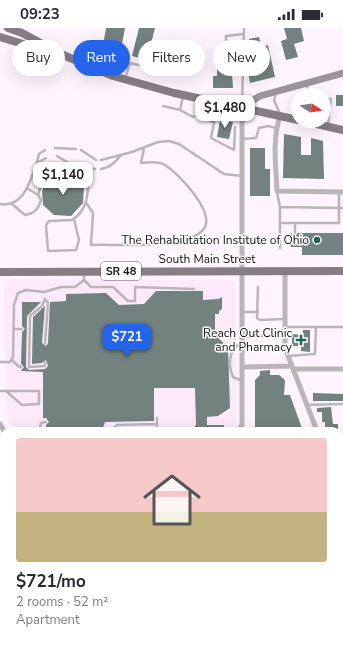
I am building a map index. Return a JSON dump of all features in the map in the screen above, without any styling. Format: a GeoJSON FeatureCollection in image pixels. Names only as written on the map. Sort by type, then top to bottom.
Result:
{"type":"FeatureCollection","features":[{"type":"Feature","properties":{"kind":"main road"},"geometry":{"type":"LineString","coordinates":[[8,28],[35,40]]}},
{"type":"Feature","properties":{"kind":"main road"},"geometry":{"type":"LineString","coordinates":[[0,38],[12,41]]}},
{"type":"Feature","properties":{"kind":"main road"},"geometry":{"type":"LineString","coordinates":[[65,56],[125,79],[184,95],[291,118]]}},
{"type":"Feature","properties":{"kind":"main road"},"geometry":{"type":"LineString","coordinates":[[331,127],[343,130]]}},
{"type":"Feature","properties":{"kind":"main road","name":"South Main Street"},"geometry":{"type":"LineString","coordinates":[[0,272],[84,270],[343,271]]}},
{"type":"Feature","properties":{"kind":"street"},"geometry":{"type":"LineString","coordinates":[[242,427],[242,107],[260,96],[343,73]]}},
{"type":"Feature","properties":{"kind":"street"},"geometry":{"type":"LineString","coordinates":[[280,116],[276,128],[275,152],[277,191],[341,192]]}},
{"type":"Feature","properties":{"kind":"street"},"geometry":{"type":"LineString","coordinates":[[284,271],[284,335],[288,356],[315,427]]}},
{"type":"Feature","properties":{"kind":"street"},"geometry":{"type":"LineString","coordinates":[[242,367],[343,369]]}},
{"type":"Feature","properties":{"kind":"lane"},"geometry":{"type":"LineString","coordinates":[[243,40],[244,28]]}},
{"type":"Feature","properties":{"kind":"lane"},"geometry":{"type":"LineString","coordinates":[[226,40],[226,36],[243,34]]}},
{"type":"Feature","properties":{"kind":"lane"},"geometry":{"type":"LineString","coordinates":[[125,79],[130,63],[138,65]]}},
{"type":"Feature","properties":{"kind":"lane"},"geometry":{"type":"LineString","coordinates":[[242,107],[243,76]]}},
{"type":"Feature","properties":{"kind":"lane"},"geometry":{"type":"LineString","coordinates":[[306,83],[308,88]]}},
{"type":"Feature","properties":{"kind":"lane"},"geometry":{"type":"LineString","coordinates":[[278,91],[274,100],[280,116]]}},
{"type":"Feature","properties":{"kind":"lane"},"geometry":{"type":"LineString","coordinates":[[180,110],[184,95]]}},
{"type":"Feature","properties":{"kind":"lane"},"geometry":{"type":"LineString","coordinates":[[219,102],[211,138],[234,150],[242,149]]}},
{"type":"Feature","properties":{"kind":"lane"},"geometry":{"type":"LineString","coordinates":[[163,106],[180,110],[193,117],[199,114],[214,123]]}},
{"type":"Feature","properties":{"kind":"lane"},"geometry":{"type":"LineString","coordinates":[[242,139],[256,138],[259,128],[268,126],[276,128]]}},
{"type":"Feature","properties":{"kind":"lane"},"geometry":{"type":"LineString","coordinates":[[234,150],[235,128]]}},
{"type":"Feature","properties":{"kind":"lane"},"geometry":{"type":"LineString","coordinates":[[101,160],[144,148],[158,142],[174,143],[179,144],[224,174],[242,176]]}},
{"type":"Feature","properties":{"kind":"lane"},"geometry":{"type":"LineString","coordinates":[[55,148],[76,149]]}},
{"type":"Feature","properties":{"kind":"lane"},"geometry":{"type":"LineString","coordinates":[[90,168],[87,204],[93,213],[91,245],[169,244],[192,237],[202,232],[205,225],[206,215],[203,206],[190,189],[165,165],[141,163],[144,148]]}},
{"type":"Feature","properties":{"kind":"lane"},"geometry":{"type":"LineString","coordinates":[[0,204],[12,204],[24,194],[37,163],[39,154],[45,150]]}},
{"type":"Feature","properties":{"kind":"lane"},"geometry":{"type":"LineString","coordinates":[[82,150],[96,160]]}},
{"type":"Feature","properties":{"kind":"lane"},"geometry":{"type":"LineString","coordinates":[[101,169],[106,169],[121,155]]}},
{"type":"Feature","properties":{"kind":"lane"},"geometry":{"type":"LineString","coordinates":[[57,156],[72,165]]}},
{"type":"Feature","properties":{"kind":"lane"},"geometry":{"type":"LineString","coordinates":[[37,163],[46,158]]}},
{"type":"Feature","properties":{"kind":"lane"},"geometry":{"type":"LineString","coordinates":[[78,166],[95,169]]}},
{"type":"Feature","properties":{"kind":"lane"},"geometry":{"type":"LineString","coordinates":[[38,195],[43,182],[51,174],[70,173],[88,182]]}},
{"type":"Feature","properties":{"kind":"lane"},"geometry":{"type":"LineString","coordinates":[[12,204],[25,215],[30,214],[39,207],[41,200],[38,195],[27,188]]}},
{"type":"Feature","properties":{"kind":"lane"},"geometry":{"type":"LineString","coordinates":[[277,191],[281,223],[280,248]]}},
{"type":"Feature","properties":{"kind":"lane"},"geometry":{"type":"LineString","coordinates":[[281,223],[339,223],[341,192]]}},
{"type":"Feature","properties":{"kind":"lane"},"geometry":{"type":"LineString","coordinates":[[74,219],[79,240],[76,250],[48,250],[46,225],[49,220],[74,219],[87,204]]}},
{"type":"Feature","properties":{"kind":"lane"},"geometry":{"type":"LineString","coordinates":[[280,207],[343,208]]}},
{"type":"Feature","properties":{"kind":"lane"},"geometry":{"type":"LineString","coordinates":[[295,223],[295,233]]}},
{"type":"Feature","properties":{"kind":"lane"},"geometry":{"type":"LineString","coordinates":[[84,270],[84,280],[91,287],[113,288],[128,301],[135,301],[135,287],[194,289]]}},
{"type":"Feature","properties":{"kind":"lane"},"geometry":{"type":"LineString","coordinates":[[12,360],[14,354],[14,305],[18,293],[26,290],[44,292],[62,287],[76,287],[84,280]]}},
{"type":"Feature","properties":{"kind":"lane"},"geometry":{"type":"LineString","coordinates":[[258,286],[257,318],[260,320],[284,319]]}},
{"type":"Feature","properties":{"kind":"lane"},"geometry":{"type":"LineString","coordinates":[[44,292],[45,299],[48,303],[45,343]]}},
{"type":"Feature","properties":{"kind":"lane"},"geometry":{"type":"LineString","coordinates":[[45,299],[42,306],[30,316],[29,367],[45,366],[45,363]]}},
{"type":"Feature","properties":{"kind":"lane"},"geometry":{"type":"LineString","coordinates":[[241,312],[258,312]]}},
{"type":"Feature","properties":{"kind":"lane"},"geometry":{"type":"LineString","coordinates":[[284,327],[343,327]]}},
{"type":"Feature","properties":{"kind":"lane"},"geometry":{"type":"LineString","coordinates":[[288,356],[315,354],[316,327]]}},
{"type":"Feature","properties":{"kind":"lane"},"geometry":{"type":"LineString","coordinates":[[14,329],[22,329]]}},
{"type":"Feature","properties":{"kind":"lane"},"geometry":{"type":"LineString","coordinates":[[241,337],[284,335]]}},
{"type":"Feature","properties":{"kind":"lane"},"geometry":{"type":"LineString","coordinates":[[242,344],[234,347],[231,360],[234,377],[242,381]]}},
{"type":"Feature","properties":{"kind":"lane"},"geometry":{"type":"LineString","coordinates":[[0,362],[12,360]]}},
{"type":"Feature","properties":{"kind":"lane"},"geometry":{"type":"LineString","coordinates":[[12,360],[18,366],[22,367]]}},
{"type":"Feature","properties":{"kind":"lane"},"geometry":{"type":"LineString","coordinates":[[0,391],[6,391],[39,391],[39,404],[22,405],[6,391]]}},
{"type":"Feature","properties":{"kind":"lane"},"geometry":{"type":"LineString","coordinates":[[307,405],[343,404]]}},
{"type":"Feature","properties":{"kind":"lane"},"geometry":{"type":"LineString","coordinates":[[115,427],[117,425],[157,424],[157,418]]}},
{"type":"Feature","properties":{"kind":"lane"},"geometry":{"type":"LineString","coordinates":[[40,427],[41,423],[46,422]]}},
{"type":"Feature","properties":{"kind":"shaded area"},"geometry":{"type":"Polygon","coordinates":[[[9,279],[232,280],[235,282],[236,427],[14,427],[10,423],[6,407],[5,283],[9,279]]]}},
{"type":"Feature","properties":{"kind":"building"},"geometry":{"type":"Polygon","coordinates":[[[106,28],[125,28],[123,40],[104,40],[106,28]]]}},
{"type":"Feature","properties":{"kind":"building"},"geometry":{"type":"Polygon","coordinates":[[[139,28],[155,28],[152,40],[138,40],[138,58],[132,56],[139,28]]]}},
{"type":"Feature","properties":{"kind":"building"},"geometry":{"type":"Polygon","coordinates":[[[284,28],[301,28],[304,41],[294,44],[298,57],[286,60],[281,41],[287,39],[284,28]]]}},
{"type":"Feature","properties":{"kind":"building"},"geometry":{"type":"Polygon","coordinates":[[[259,37],[260,40],[249,40],[259,37]]]}},
{"type":"Feature","properties":{"kind":"building"},"geometry":{"type":"Polygon","coordinates":[[[270,54],[275,77],[250,83],[249,76],[270,76],[270,54]]]}},
{"type":"Feature","properties":{"kind":"building"},"geometry":{"type":"Polygon","coordinates":[[[213,76],[232,76],[233,88],[213,88],[213,76]]]}},
{"type":"Feature","properties":{"kind":"building"},"geometry":{"type":"Polygon","coordinates":[[[336,95],[343,95],[343,106],[336,106],[336,95]]]}},
{"type":"Feature","properties":{"kind":"building"},"geometry":{"type":"Polygon","coordinates":[[[220,120],[233,122],[229,139],[217,137],[220,120]]]}},
{"type":"Feature","properties":{"kind":"building"},"geometry":{"type":"Polygon","coordinates":[[[284,134],[301,137],[301,155],[311,155],[311,138],[323,141],[324,179],[283,178],[284,134]]]}},
{"type":"Feature","properties":{"kind":"building"},"geometry":{"type":"Polygon","coordinates":[[[250,148],[265,148],[265,169],[270,169],[270,196],[250,196],[250,148]]]}},
{"type":"Feature","properties":{"kind":"building"},"geometry":{"type":"Polygon","coordinates":[[[58,176],[78,181],[84,186],[83,203],[71,216],[54,215],[43,205],[42,192],[44,186],[48,180],[58,176]]]}},
{"type":"Feature","properties":{"kind":"building","name":"The Rehabilitation Institute of Ohio"},"geometry":{"type":"Polygon","coordinates":[[[291,233],[295,236],[298,233],[343,233],[343,255],[302,255],[302,247],[291,247],[291,233]]]}},
{"type":"Feature","properties":{"kind":"building"},"geometry":{"type":"Polygon","coordinates":[[[156,291],[203,291],[203,300],[218,299],[222,297],[222,309],[219,311],[219,314],[215,314],[215,335],[228,347],[230,408],[218,416],[207,417],[207,425],[224,425],[224,427],[194,427],[196,425],[195,388],[154,388],[154,421],[105,422],[103,427],[46,427],[49,422],[46,418],[43,418],[43,372],[21,371],[24,367],[21,364],[22,332],[25,329],[22,326],[22,302],[41,302],[27,316],[26,367],[29,370],[45,369],[48,366],[46,360],[42,363],[32,364],[33,317],[45,306],[42,343],[46,346],[48,343],[50,302],[66,301],[66,294],[106,293],[119,305],[144,304],[156,291]]]}},
{"type":"Feature","properties":{"kind":"building","name":"Reach Out Clinic and Pharmacy"},"geometry":{"type":"Polygon","coordinates":[[[303,330],[310,330],[310,352],[301,351],[301,346],[292,346],[292,334],[303,335],[303,330]]]}},
{"type":"Feature","properties":{"kind":"building"},"geometry":{"type":"Polygon","coordinates":[[[270,370],[270,375],[279,375],[285,380],[284,395],[290,395],[302,427],[255,427],[255,380],[260,375],[260,371],[270,370]]]}},
{"type":"Feature","properties":{"kind":"building"},"geometry":{"type":"Polygon","coordinates":[[[313,393],[343,394],[343,401],[313,401],[313,393]]]}},
{"type":"Feature","properties":{"kind":"building"},"geometry":{"type":"Polygon","coordinates":[[[331,407],[333,424],[338,424],[338,427],[325,427],[325,422],[322,422],[322,412],[317,412],[317,408],[331,407]]]}},
{"type":"Feature","properties":{"kind":"place","name":"The Rehabilitation Institute of Ohio"},"geometry":{"type":"Point","coordinates":[317,240]}},
{"type":"Feature","properties":{"kind":"place","name":"Reach Out Clinic and Pharmacy"},"geometry":{"type":"Point","coordinates":[301,340]}}]}
